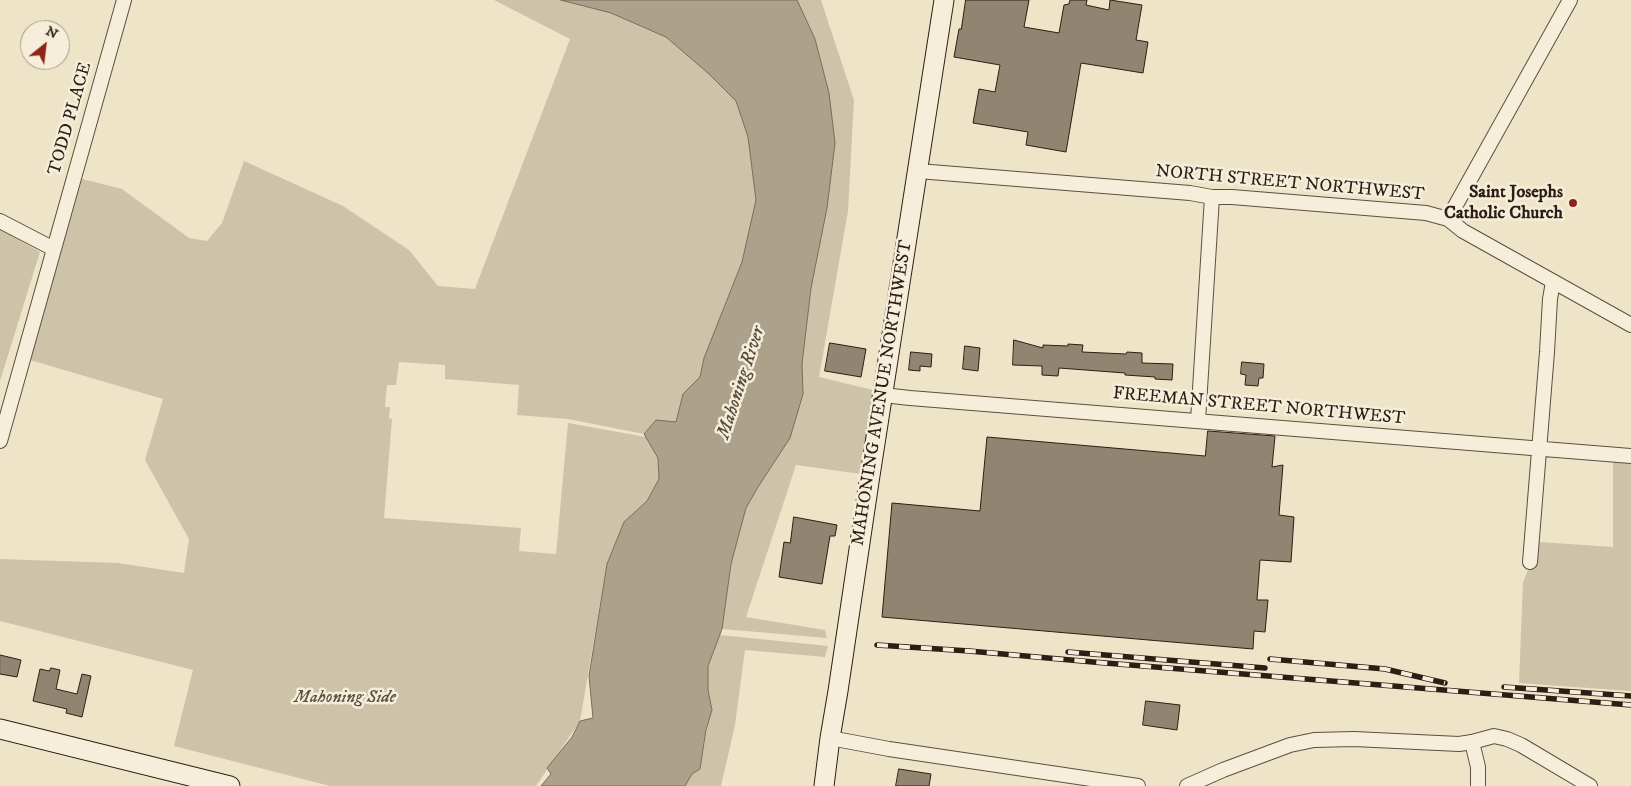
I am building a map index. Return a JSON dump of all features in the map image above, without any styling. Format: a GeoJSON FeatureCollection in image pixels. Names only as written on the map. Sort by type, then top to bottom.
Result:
{"type":"FeatureCollection","features":[{"type":"Feature","properties":{"kind":"main road","name":"MAHONING AVENUE NORTHWEST"},"geometry":{"type":"LineString","coordinates":[[824,786],[944,0]]}},
{"type":"Feature","properties":{"kind":"main road"},"geometry":{"type":"LineString","coordinates":[[0,729],[230,786]]}},
{"type":"Feature","properties":{"kind":"street","name":"TODD PLACE"},"geometry":{"type":"LineString","coordinates":[[0,441],[124,0]]}},
{"type":"Feature","properties":{"kind":"street"},"geometry":{"type":"LineString","coordinates":[[1448,220],[1570,0]]}},
{"type":"Feature","properties":{"kind":"street","name":"NORTH STREET NORTHWEST"},"geometry":{"type":"LineString","coordinates":[[918,171],[1180,192],[1212,197],[1426,213],[1448,220],[1463,231],[1631,325]]}},
{"type":"Feature","properties":{"kind":"street"},"geometry":{"type":"LineString","coordinates":[[1198,421],[1212,197]]}},
{"type":"Feature","properties":{"kind":"street"},"geometry":{"type":"LineString","coordinates":[[0,221],[54,249]]}},
{"type":"Feature","properties":{"kind":"street"},"geometry":{"type":"LineString","coordinates":[[1530,562],[1553,282]]}},
{"type":"Feature","properties":{"kind":"street","name":"FREEMAN STREET NORTHWEST"},"geometry":{"type":"LineString","coordinates":[[884,395],[1631,456]]}},
{"type":"Feature","properties":{"kind":"street"},"geometry":{"type":"LineString","coordinates":[[1188,786],[1224,770],[1290,746],[1314,740],[1354,739],[1459,744],[1494,736],[1521,745],[1590,786]]}},
{"type":"Feature","properties":{"kind":"street"},"geometry":{"type":"LineString","coordinates":[[830,738],[1138,786]]}},
{"type":"Feature","properties":{"kind":"street"},"geometry":{"type":"LineString","coordinates":[[1472,742],[1478,767],[1478,786]]}},
{"type":"Feature","properties":{"kind":"green space","name":"Mahoning Side"},"geometry":{"type":"Polygon","coordinates":[[[494,0],[561,0],[611,13],[666,37],[709,74],[736,101],[748,137],[756,200],[742,262],[704,358],[700,377],[683,394],[676,423],[656,420],[644,434],[568,419],[517,415],[519,385],[445,379],[445,365],[399,362],[396,385],[387,385],[385,407],[390,407],[389,418],[392,419],[384,518],[521,528],[519,551],[556,554],[568,423],[646,437],[658,458],[659,479],[647,501],[624,522],[607,564],[580,721],[536,786],[330,786],[174,746],[193,670],[0,621],[0,559],[118,563],[184,573],[189,539],[145,460],[163,399],[30,360],[82,179],[122,189],[189,238],[207,241],[222,223],[244,161],[343,206],[409,250],[438,286],[475,289],[570,39],[494,0]]]}},
{"type":"Feature","properties":{"kind":"green space"},"geometry":{"type":"Polygon","coordinates":[[[797,0],[821,0],[854,100],[848,211],[819,377],[873,390],[861,474],[796,465],[746,617],[825,630],[827,638],[722,629],[731,564],[746,508],[803,394],[802,364],[811,288],[827,208],[829,93],[815,39],[797,0]]]}},
{"type":"Feature","properties":{"kind":"green space"},"geometry":{"type":"Polygon","coordinates":[[[0,229],[40,252],[0,381],[0,229]]]}},
{"type":"Feature","properties":{"kind":"green space"},"geometry":{"type":"Polygon","coordinates":[[[1613,460],[1631,461],[1631,691],[1519,683],[1523,582],[1540,542],[1613,547],[1613,460]]]}},
{"type":"Feature","properties":{"kind":"green space"},"geometry":{"type":"Polygon","coordinates":[[[720,635],[828,646],[825,657],[745,650],[735,725],[721,786],[685,786],[692,774],[700,769],[712,710],[708,690],[708,666],[720,635]]]}},
{"type":"Feature","properties":{"kind":"water","name":"Mahoning River"},"geometry":{"type":"Polygon","coordinates":[[[561,0],[797,0],[815,39],[829,93],[835,143],[827,208],[811,288],[802,364],[803,394],[790,438],[746,508],[731,564],[722,629],[708,666],[708,690],[712,710],[706,730],[700,769],[692,774],[685,786],[541,786],[551,774],[547,768],[572,737],[580,721],[593,718],[589,676],[607,564],[624,522],[647,501],[659,479],[658,458],[644,434],[656,420],[676,422],[683,394],[700,377],[704,358],[742,262],[756,200],[748,137],[736,101],[709,74],[666,37],[611,13],[561,0]]]}},
{"type":"Feature","properties":{"kind":"building"},"geometry":{"type":"Polygon","coordinates":[[[966,0],[1029,0],[1024,27],[1059,33],[1064,5],[1069,4],[1070,0],[1087,0],[1086,5],[1109,10],[1110,0],[1142,5],[1136,40],[1148,42],[1143,73],[1081,63],[1066,152],[1026,145],[1028,132],[973,123],[979,89],[995,92],[1000,65],[954,57],[966,0]]]}},
{"type":"Feature","properties":{"kind":"building"},"geometry":{"type":"Polygon","coordinates":[[[1014,340],[1043,348],[1043,345],[1083,345],[1082,352],[1142,353],[1142,363],[1173,364],[1172,380],[1125,375],[1125,373],[1059,368],[1058,376],[1042,375],[1042,366],[1013,365],[1014,340]]]}},
{"type":"Feature","properties":{"kind":"building"},"geometry":{"type":"Polygon","coordinates":[[[830,343],[866,349],[861,377],[825,371],[830,343]]]}},
{"type":"Feature","properties":{"kind":"building"},"geometry":{"type":"Polygon","coordinates":[[[965,346],[980,348],[978,371],[963,369],[965,346]]]}},
{"type":"Feature","properties":{"kind":"building"},"geometry":{"type":"Polygon","coordinates":[[[911,352],[932,354],[931,367],[920,366],[920,371],[909,370],[911,352]]]}},
{"type":"Feature","properties":{"kind":"building"},"geometry":{"type":"Polygon","coordinates":[[[1242,362],[1264,364],[1263,378],[1259,378],[1258,386],[1245,385],[1246,375],[1241,374],[1242,362]]]}},
{"type":"Feature","properties":{"kind":"building"},"geometry":{"type":"Polygon","coordinates":[[[1208,431],[1275,436],[1272,467],[1283,465],[1279,515],[1294,517],[1291,562],[1260,560],[1257,600],[1268,600],[1265,632],[1254,631],[1253,649],[882,617],[892,503],[980,511],[987,437],[1205,456],[1208,431]]]}},
{"type":"Feature","properties":{"kind":"building"},"geometry":{"type":"Polygon","coordinates":[[[794,517],[837,525],[835,536],[830,536],[822,584],[779,577],[784,542],[790,543],[794,517]]]}},
{"type":"Feature","properties":{"kind":"building"},"geometry":{"type":"Polygon","coordinates":[[[0,655],[21,660],[17,677],[0,674],[0,655]]]}},
{"type":"Feature","properties":{"kind":"building"},"geometry":{"type":"Polygon","coordinates":[[[51,668],[60,670],[56,689],[77,694],[82,674],[91,676],[82,717],[66,713],[67,709],[33,701],[40,669],[49,671],[51,668]]]}},
{"type":"Feature","properties":{"kind":"building"},"geometry":{"type":"Polygon","coordinates":[[[1146,701],[1180,705],[1177,730],[1143,725],[1146,701]]]}},
{"type":"Feature","properties":{"kind":"building"},"geometry":{"type":"Polygon","coordinates":[[[899,769],[931,774],[929,786],[896,786],[899,769]]]}},
{"type":"Feature","properties":{"kind":"railway"},"geometry":{"type":"LineString","coordinates":[[877,645],[1631,705]]}},
{"type":"Feature","properties":{"kind":"railway"},"geometry":{"type":"LineString","coordinates":[[1068,652],[1265,668]]}},
{"type":"Feature","properties":{"kind":"railway"},"geometry":{"type":"LineString","coordinates":[[1270,659],[1385,669],[1445,683]]}},
{"type":"Feature","properties":{"kind":"railway"},"geometry":{"type":"LineString","coordinates":[[1504,687],[1631,696]]}},
{"type":"Feature","properties":{"kind":"place","name":"Saint Josephs Catholic Church"},"geometry":{"type":"Point","coordinates":[1573,203]}}]}
